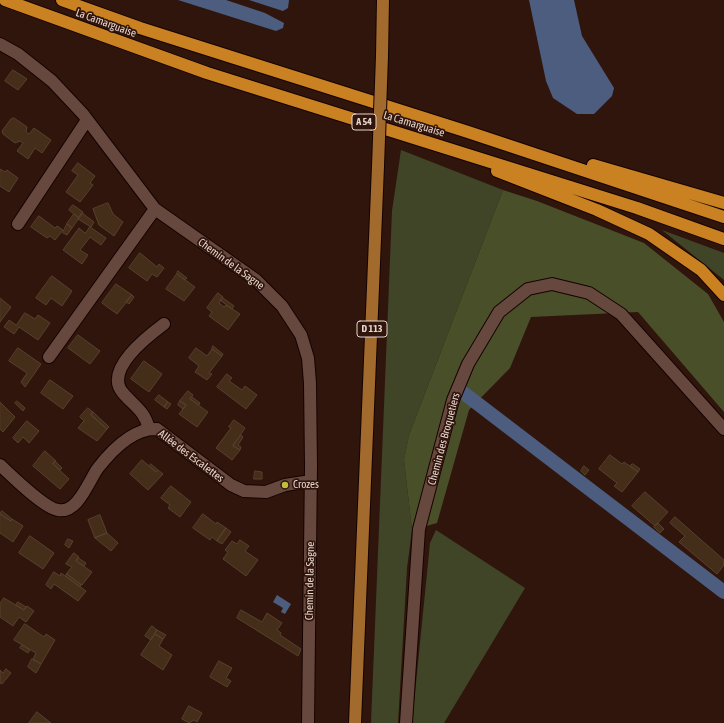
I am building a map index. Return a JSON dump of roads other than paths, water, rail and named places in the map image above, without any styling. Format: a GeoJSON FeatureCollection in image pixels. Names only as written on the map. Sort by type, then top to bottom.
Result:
{"type":"FeatureCollection","features":[{"type":"Feature","properties":{"kind":"highway","name":"La Camarguaise"},"geometry":{"type":"LineString","coordinates":[[5,0],[207,73],[637,208],[724,239]]}},
{"type":"Feature","properties":{"kind":"highway","name":"La Camarguaise"},"geometry":{"type":"LineString","coordinates":[[62,0],[162,35],[468,132],[724,217]]}},
{"type":"Feature","properties":{"kind":"highway"},"geometry":{"type":"LineString","coordinates":[[468,132],[641,177],[724,203]]}},
{"type":"Feature","properties":{"kind":"highway"},"geometry":{"type":"LineString","coordinates":[[414,137],[597,210],[649,234],[700,270],[724,295]]}},
{"type":"Feature","properties":{"kind":"main road","name":"D 113"},"geometry":{"type":"LineString","coordinates":[[355,723],[378,166],[383,0]]}},
{"type":"Feature","properties":{"kind":"street","name":"Chemin de la Sagne"},"geometry":{"type":"LineString","coordinates":[[0,45],[18,54],[52,81],[87,120],[155,209],[256,280],[282,306],[301,335],[308,358],[310,377],[311,481],[308,723]]}},
{"type":"Feature","properties":{"kind":"street"},"geometry":{"type":"LineString","coordinates":[[18,224],[87,120]]}},
{"type":"Feature","properties":{"kind":"street"},"geometry":{"type":"LineString","coordinates":[[48,357],[155,209]]}},
{"type":"Feature","properties":{"kind":"street","name":"Chemin des Broquetiers"},"geometry":{"type":"LineString","coordinates":[[406,723],[418,528],[452,400],[468,364],[498,312],[528,289],[552,284],[588,293],[621,314],[724,429]]}},
{"type":"Feature","properties":{"kind":"street"},"geometry":{"type":"LineString","coordinates":[[149,429],[147,417],[121,391],[118,382],[118,373],[140,342],[164,324]]}},
{"type":"Feature","properties":{"kind":"street","name":"Allée des Escalettes"},"geometry":{"type":"LineString","coordinates":[[0,465],[48,506],[59,511],[67,509],[76,503],[87,489],[97,469],[112,452],[135,434],[149,429],[157,429],[231,486],[244,492],[266,492],[284,485],[311,481]]}},
{"type":"Feature","properties":{"kind":"water"},"geometry":{"type":"Polygon","coordinates":[[[178,0],[226,0],[265,13],[284,23],[283,28],[276,31],[178,0]]]}},
{"type":"Feature","properties":{"kind":"water"},"geometry":{"type":"Polygon","coordinates":[[[249,0],[289,0],[288,8],[283,11],[249,0]]]}},
{"type":"Feature","properties":{"kind":"water"},"geometry":{"type":"Polygon","coordinates":[[[529,0],[574,0],[582,36],[614,88],[612,96],[594,114],[577,114],[553,98],[546,81],[529,0]]]}},
{"type":"Feature","properties":{"kind":"water"},"geometry":{"type":"Polygon","coordinates":[[[277,595],[291,604],[285,614],[281,612],[283,608],[273,602],[277,595]]]}},
{"type":"Feature","properties":{"kind":"waterway"},"geometry":{"type":"LineString","coordinates":[[461,391],[724,592]]}},
{"type":"Feature","properties":{"kind":"place","name":"Crozes"},"geometry":{"type":"Point","coordinates":[285,485]}}]}
